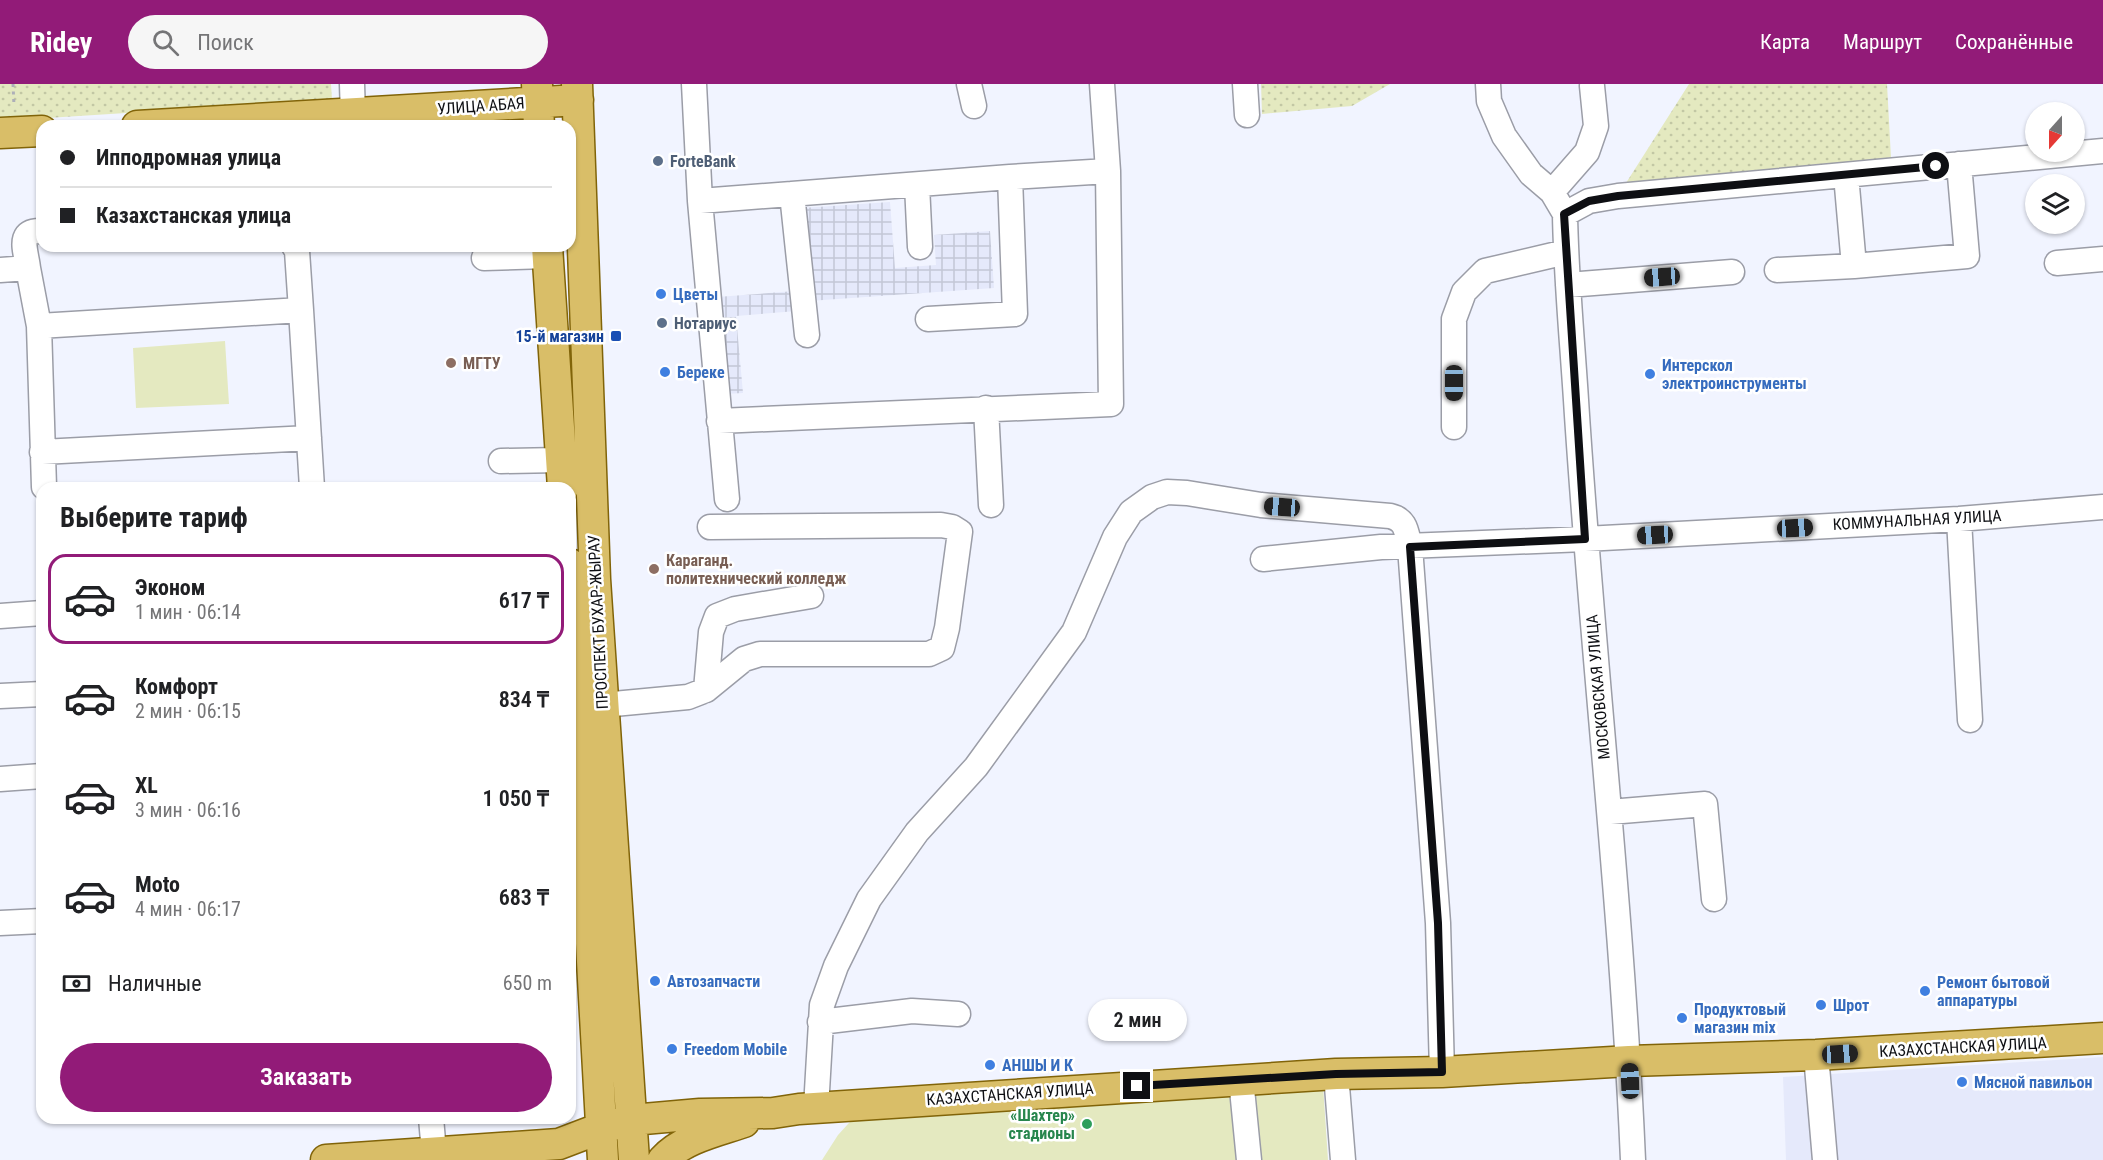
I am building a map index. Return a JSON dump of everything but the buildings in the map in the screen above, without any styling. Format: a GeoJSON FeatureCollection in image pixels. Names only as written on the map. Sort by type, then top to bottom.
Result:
{"type":"FeatureCollection","features":[{"type":"Feature","properties":{"kind":"main road","name":"УЛИЦА АБАЯ"},"geometry":{"type":"LineString","coordinates":[[299,120],[538,104],[577,92]]}},
{"type":"Feature","properties":{"kind":"main road","name":"ПРОСПЕКТ БУХАР-ЖЫРАУ"},"geometry":{"type":"LineString","coordinates":[[577,92],[577,575],[603,1160]]}},
{"type":"Feature","properties":{"kind":"main road"},"geometry":{"type":"LineString","coordinates":[[0,133],[36,131]]}},
{"type":"Feature","properties":{"kind":"main road"},"geometry":{"type":"LineString","coordinates":[[547,252],[561,474]]}},
{"type":"Feature","properties":{"kind":"main road","name":"ПРОСПЕКТ БУХАР-ЖЫРАУ"},"geometry":{"type":"LineString","coordinates":[[577,575],[603,705],[634,1160]]}},
{"type":"Feature","properties":{"kind":"main road","name":"КАЗАХСТАНСКАЯ УЛИЦА"},"geometry":{"type":"LineString","coordinates":[[326,1160],[559,1144],[601,1128],[632,1120],[700,1114],[773,1113],[816,1107],[1241,1079],[1442,1072],[1629,1061],[1816,1055],[2103,1038]]}},
{"type":"Feature","properties":{"kind":"main road"},"geometry":{"type":"LineString","coordinates":[[663,1160],[700,1137],[773,1113]]}},
{"type":"Feature","properties":{"kind":"street"},"geometry":{"type":"LineString","coordinates":[[352,84],[353,115]]}},
{"type":"Feature","properties":{"kind":"street"},"geometry":{"type":"LineString","coordinates":[[694,84],[700,201],[727,499]]}},
{"type":"Feature","properties":{"kind":"street"},"geometry":{"type":"LineString","coordinates":[[719,421],[1111,404],[1108,171],[1102,84]]}},
{"type":"Feature","properties":{"kind":"street"},"geometry":{"type":"LineString","coordinates":[[1245,84],[1247,115]]}},
{"type":"Feature","properties":{"kind":"street"},"geometry":{"type":"LineString","coordinates":[[1488,84],[1489,101],[1504,136],[1531,174],[1552,192],[1564,214],[1589,201],[1618,196],[2103,151]]}},
{"type":"Feature","properties":{"kind":"street"},"geometry":{"type":"LineString","coordinates":[[1552,192],[1587,152],[1596,126],[1592,86]]}},
{"type":"Feature","properties":{"kind":"street"},"geometry":{"type":"LineString","coordinates":[[1777,270],[1967,256],[1959,164]]}},
{"type":"Feature","properties":{"kind":"street"},"geometry":{"type":"LineString","coordinates":[[700,201],[1108,171]]}},
{"type":"Feature","properties":{"kind":"street"},"geometry":{"type":"LineString","coordinates":[[1846,175],[1854,266]]}},
{"type":"Feature","properties":{"kind":"street"},"geometry":{"type":"LineString","coordinates":[[928,319],[1015,314],[1010,177]]}},
{"type":"Feature","properties":{"kind":"street"},"geometry":{"type":"LineString","coordinates":[[917,185],[920,247]]}},
{"type":"Feature","properties":{"kind":"street"},"geometry":{"type":"LineString","coordinates":[[792,194],[807,335]]}},
{"type":"Feature","properties":{"kind":"street","name":"МОСКОВСКАЯ УЛИЦА"},"geometry":{"type":"LineString","coordinates":[[1564,214],[1585,539],[1610,812],[1629,1061],[1633,1160]]}},
{"type":"Feature","properties":{"kind":"street"},"geometry":{"type":"LineString","coordinates":[[36,231],[27,234],[24,240],[39,326],[44,482]]}},
{"type":"Feature","properties":{"kind":"street"},"geometry":{"type":"LineString","coordinates":[[297,252],[312,482]]}},
{"type":"Feature","properties":{"kind":"street"},"geometry":{"type":"LineString","coordinates":[[484,258],[538,252]]}},
{"type":"Feature","properties":{"kind":"street"},"geometry":{"type":"LineString","coordinates":[[1454,427],[1454,319],[1464,292],[1485,271],[1566,252]]}},
{"type":"Feature","properties":{"kind":"street"},"geometry":{"type":"LineString","coordinates":[[2057,263],[2103,259]]}},
{"type":"Feature","properties":{"kind":"street"},"geometry":{"type":"LineString","coordinates":[[0,270],[28,268]]}},
{"type":"Feature","properties":{"kind":"street"},"geometry":{"type":"LineString","coordinates":[[1568,285],[1732,272]]}},
{"type":"Feature","properties":{"kind":"street"},"geometry":{"type":"LineString","coordinates":[[39,326],[301,310]]}},
{"type":"Feature","properties":{"kind":"street"},"geometry":{"type":"LineString","coordinates":[[986,408],[991,505]]}},
{"type":"Feature","properties":{"kind":"street"},"geometry":{"type":"LineString","coordinates":[[42,452],[309,438]]}},
{"type":"Feature","properties":{"kind":"street"},"geometry":{"type":"LineString","coordinates":[[501,461],[561,474]]}},
{"type":"Feature","properties":{"kind":"street"},"geometry":{"type":"LineString","coordinates":[[816,1107],[822,1005],[836,966],[869,899],[918,832],[976,767],[1074,632],[1115,537],[1131,512],[1152,497],[1167,492],[1187,493],[1261,506],[1390,516],[1398,518],[1405,524],[1410,547],[1438,923],[1442,1072]]}},
{"type":"Feature","properties":{"kind":"street","name":"КОММУНАЛЬНАЯ УЛИЦА"},"geometry":{"type":"LineString","coordinates":[[1263,559],[1381,547],[1585,539],[1959,519],[2103,507]]}},
{"type":"Feature","properties":{"kind":"street"},"geometry":{"type":"LineString","coordinates":[[1959,519],[1970,720]]}},
{"type":"Feature","properties":{"kind":"street"},"geometry":{"type":"LineString","coordinates":[[603,705],[688,697],[706,690],[744,659],[760,654],[928,654],[942,648],[947,628],[960,532],[941,525],[710,527]]}},
{"type":"Feature","properties":{"kind":"street"},"geometry":{"type":"LineString","coordinates":[[706,690],[711,632],[717,616],[735,609],[811,596]]}},
{"type":"Feature","properties":{"kind":"street"},"geometry":{"type":"LineString","coordinates":[[0,616],[36,613]]}},
{"type":"Feature","properties":{"kind":"street"},"geometry":{"type":"LineString","coordinates":[[0,696],[36,694]]}},
{"type":"Feature","properties":{"kind":"street"},"geometry":{"type":"LineString","coordinates":[[0,779],[36,776]]}},
{"type":"Feature","properties":{"kind":"street"},"geometry":{"type":"LineString","coordinates":[[1610,812],[1706,804],[1714,899]]}},
{"type":"Feature","properties":{"kind":"street"},"geometry":{"type":"LineString","coordinates":[[0,923],[36,921]]}},
{"type":"Feature","properties":{"kind":"street"},"geometry":{"type":"LineString","coordinates":[[820,1022],[912,1011],[957,1014]]}},
{"type":"Feature","properties":{"kind":"street"},"geometry":{"type":"LineString","coordinates":[[1816,1055],[1825,1160]]}},
{"type":"Feature","properties":{"kind":"street"},"geometry":{"type":"LineString","coordinates":[[1336,1074],[1343,1160]]}},
{"type":"Feature","properties":{"kind":"street"},"geometry":{"type":"LineString","coordinates":[[1241,1079],[1249,1160]]}},
{"type":"Feature","properties":{"kind":"street"},"geometry":{"type":"LineString","coordinates":[[432,1124],[434,1152]]}},
{"type":"Feature","properties":{"kind":"path"},"geometry":{"type":"LineString","coordinates":[[13,84],[14,106]]}},
{"type":"Feature","properties":{"kind":"shaded area"},"geometry":{"type":"Polygon","coordinates":[[[890,202],[895,268],[936,265],[934,235],[990,231],[994,288],[809,301],[802,208],[890,202]]]}},
{"type":"Feature","properties":{"kind":"shaded area"},"geometry":{"type":"Polygon","coordinates":[[[795,291],[797,311],[736,316],[743,393],[725,394],[717,297],[795,291]]]}},
{"type":"Feature","properties":{"kind":"shaded area"},"geometry":{"type":"Polygon","coordinates":[[[2103,1057],[2103,1160],[1786,1160],[1783,1077],[2103,1057]]]}},
{"type":"Feature","properties":{"kind":"green space"},"geometry":{"type":"Polygon","coordinates":[[[0,84],[331,84],[332,100],[0,121],[0,84]]]}},
{"type":"Feature","properties":{"kind":"green space"},"geometry":{"type":"Polygon","coordinates":[[[1261,84],[1390,84],[1352,106],[1262,114],[1261,84]]]}},
{"type":"Feature","properties":{"kind":"green space"},"geometry":{"type":"Polygon","coordinates":[[[1689,84],[1887,84],[1891,158],[1626,183],[1689,84]]]}},
{"type":"Feature","properties":{"kind":"green space"},"geometry":{"type":"Polygon","coordinates":[[[225,341],[229,404],[136,408],[133,348],[225,341]]]}},
{"type":"Feature","properties":{"kind":"green space","name":"«Шахтер» стадионы"},"geometry":{"type":"Polygon","coordinates":[[[1323,1085],[1328,1160],[822,1160],[838,1135],[858,1113],[1323,1085]]]}},
{"type":"Feature","properties":{"kind":"place","name":"ForteBank"},"geometry":{"type":"Point","coordinates":[658,161]}},
{"type":"Feature","properties":{"kind":"place","name":"Цветы"},"geometry":{"type":"Point","coordinates":[661,294]}},
{"type":"Feature","properties":{"kind":"place","name":"Нотариус"},"geometry":{"type":"Point","coordinates":[662,323]}},
{"type":"Feature","properties":{"kind":"place","name":"15-й магазин"},"geometry":{"type":"Point","coordinates":[616,336]}},
{"type":"Feature","properties":{"kind":"place","name":"МГТУ"},"geometry":{"type":"Point","coordinates":[451,363]}},
{"type":"Feature","properties":{"kind":"place","name":"Береке"},"geometry":{"type":"Point","coordinates":[665,372]}},
{"type":"Feature","properties":{"kind":"place","name":"Интерскол электроинструменты"},"geometry":{"type":"Point","coordinates":[1650,374]}},
{"type":"Feature","properties":{"kind":"place","name":"Караганд. политехнический колледж"},"geometry":{"type":"Point","coordinates":[654,569]}},
{"type":"Feature","properties":{"kind":"place","name":"Автозапчасти"},"geometry":{"type":"Point","coordinates":[655,981]}},
{"type":"Feature","properties":{"kind":"place","name":"Ремонт бытовой аппаратуры"},"geometry":{"type":"Point","coordinates":[1925,991]}},
{"type":"Feature","properties":{"kind":"place","name":"Шрот"},"geometry":{"type":"Point","coordinates":[1821,1005]}},
{"type":"Feature","properties":{"kind":"place","name":"Продуктовый магазин mix"},"geometry":{"type":"Point","coordinates":[1682,1018]}},
{"type":"Feature","properties":{"kind":"place","name":"Freedom Mobile"},"geometry":{"type":"Point","coordinates":[672,1049]}},
{"type":"Feature","properties":{"kind":"place","name":"АНШЫ И К"},"geometry":{"type":"Point","coordinates":[990,1065]}},
{"type":"Feature","properties":{"kind":"place","name":"Мясной павильон"},"geometry":{"type":"Point","coordinates":[1962,1082]}},
{"type":"Feature","properties":{"kind":"place","name":"«Шахтер» стадионы"},"geometry":{"type":"Point","coordinates":[1087,1124]}},
{"type":"Feature","properties":{"kind":"route"},"geometry":{"type":"LineString","coordinates":[[1137,1086],[1336,1074],[1442,1072],[1438,923],[1410,547],[1585,539],[1564,214],[1589,201],[1618,196],[1936,166]]}}]}
